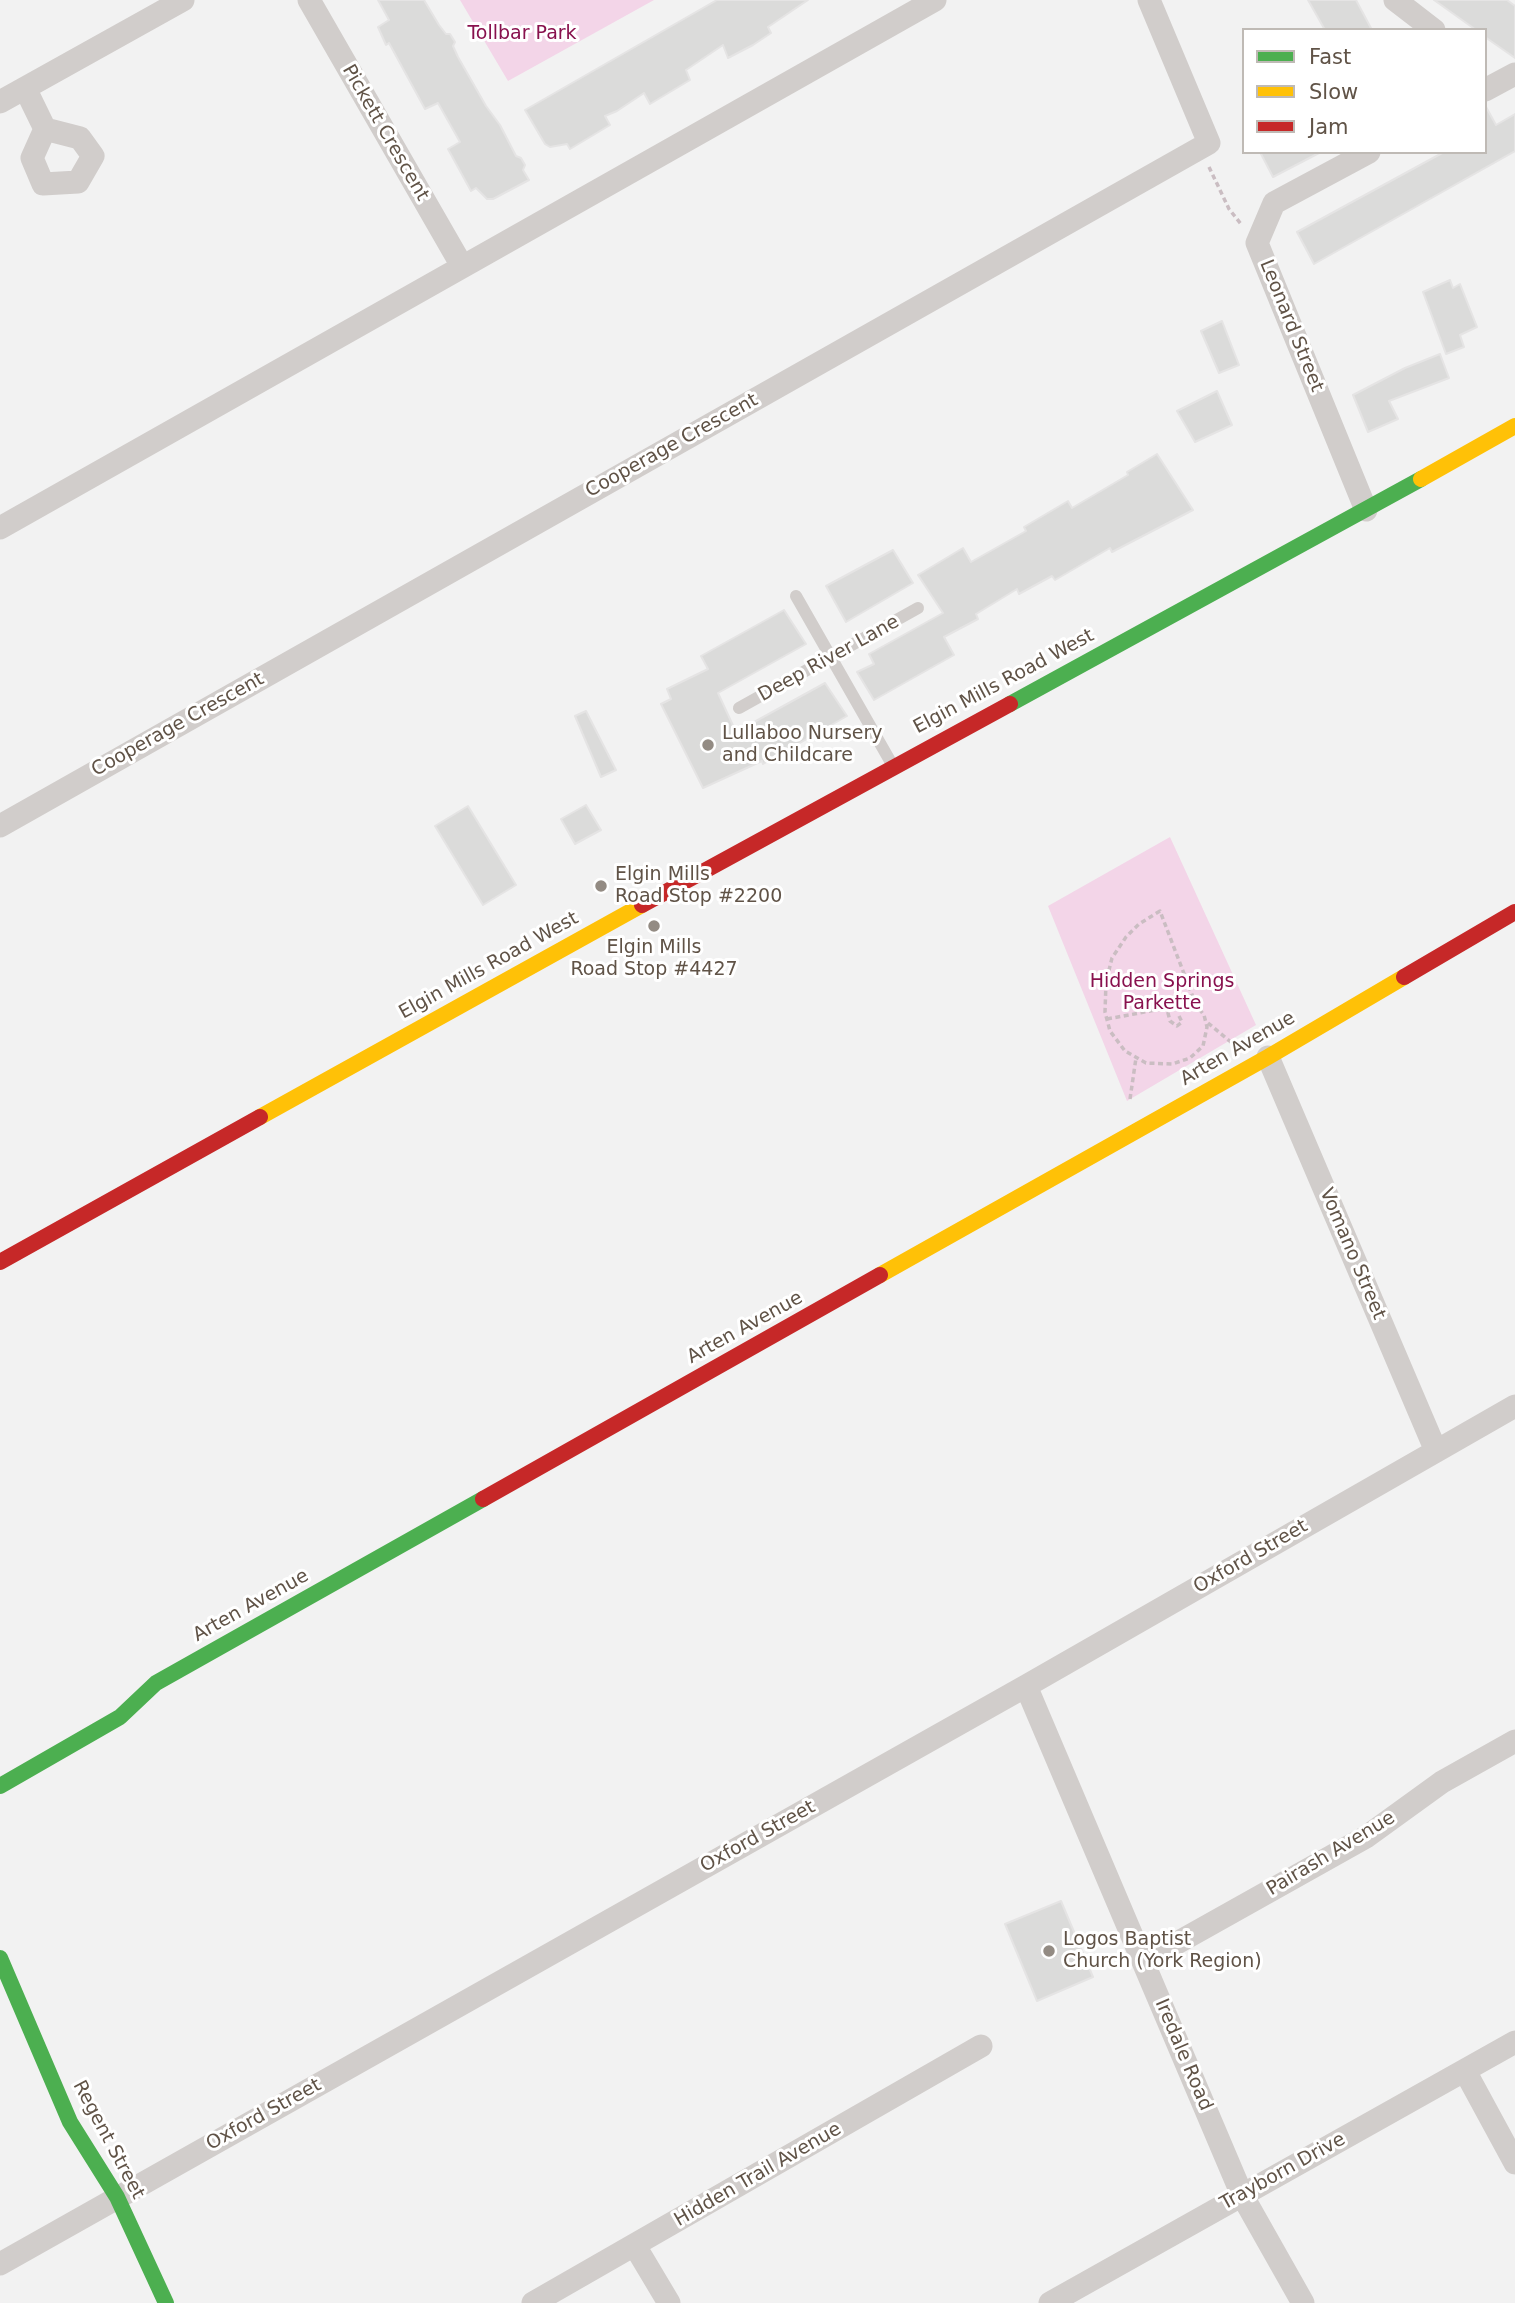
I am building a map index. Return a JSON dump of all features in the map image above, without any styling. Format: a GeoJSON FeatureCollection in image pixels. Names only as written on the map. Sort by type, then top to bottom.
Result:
{"type":"FeatureCollection","features":[{"type":"Feature","properties":{"kind":"street"},"geometry":{"type":"LineString","coordinates":[[0,102],[183,0]]}},
{"type":"Feature","properties":{"kind":"street","name":"Pickett Crescent"},"geometry":{"type":"LineString","coordinates":[[309,0],[462,266]]}},
{"type":"Feature","properties":{"kind":"street"},"geometry":{"type":"LineString","coordinates":[[0,528],[935,0]]}},
{"type":"Feature","properties":{"kind":"street","name":"Cooperage Crescent"},"geometry":{"type":"LineString","coordinates":[[0,826],[1209,143],[1149,0]]}},
{"type":"Feature","properties":{"kind":"street"},"geometry":{"type":"LineString","coordinates":[[1395,0],[1431,28]]}},
{"type":"Feature","properties":{"kind":"street"},"geometry":{"type":"LineString","coordinates":[[25,88],[45,129]]}},
{"type":"Feature","properties":{"kind":"street","name":"Leonard Street"},"geometry":{"type":"LineString","coordinates":[[1365,154],[1274,203],[1258,243],[1366,510]]}},
{"type":"Feature","properties":{"kind":"street","name":"Elgin Mills Road West"},"geometry":{"type":"LineString","coordinates":[[0,1262],[893,766],[1366,510],[1515,426]]}},
{"type":"Feature","properties":{"kind":"street","name":"Arten Avenue"},"geometry":{"type":"LineString","coordinates":[[0,1786],[120,1717],[156,1684],[1268,1057],[1515,912]]}},
{"type":"Feature","properties":{"kind":"street","name":"Vomano Street"},"geometry":{"type":"LineString","coordinates":[[1268,1057],[1436,1451]]}},
{"type":"Feature","properties":{"kind":"street","name":"Oxford Street"},"geometry":{"type":"LineString","coordinates":[[0,2264],[1026,1686],[1515,1406]]}},
{"type":"Feature","properties":{"kind":"street","name":"Iredale Road"},"geometry":{"type":"LineString","coordinates":[[1026,1686],[1242,2195],[1303,2303]]}},
{"type":"Feature","properties":{"kind":"street","name":"Pairash Avenue"},"geometry":{"type":"LineString","coordinates":[[1143,1962],[1366,1837],[1442,1782],[1515,1741]]}},
{"type":"Feature","properties":{"kind":"street","name":"Regent Street"},"geometry":{"type":"LineString","coordinates":[[0,1958],[70,2122],[117,2197],[166,2303]]}},
{"type":"Feature","properties":{"kind":"street","name":"Trayborn Drive"},"geometry":{"type":"LineString","coordinates":[[1050,2303],[1515,2042]]}},
{"type":"Feature","properties":{"kind":"street","name":"Hidden Trail Avenue"},"geometry":{"type":"LineString","coordinates":[[533,2303],[981,2046]]}},
{"type":"Feature","properties":{"kind":"street"},"geometry":{"type":"LineString","coordinates":[[1465,2071],[1515,2163]]}},
{"type":"Feature","properties":{"kind":"street"},"geometry":{"type":"LineString","coordinates":[[635,2246],[669,2303]]}},
{"type":"Feature","properties":{"kind":"lane"},"geometry":{"type":"LineString","coordinates":[[796,596],[893,766]]}},
{"type":"Feature","properties":{"kind":"lane","name":"Deep River Lane"},"geometry":{"type":"LineString","coordinates":[[739,708],[918,608]]}},
{"type":"Feature","properties":{"kind":"path"},"geometry":{"type":"LineString","coordinates":[[1199,170],[1209,165],[1229,209],[1258,243]]}},
{"type":"Feature","properties":{"kind":"path"},"geometry":{"type":"LineString","coordinates":[[1160,911],[1187,980],[1196,1005],[1206,1021],[1203,1046],[1190,1058],[1172,1064],[1146,1063],[1125,1051],[1110,1031],[1106,982],[1112,958],[1126,937],[1139,924],[1160,911]]}},
{"type":"Feature","properties":{"kind":"path"},"geometry":{"type":"LineString","coordinates":[[1107,1019],[1161,1009],[1173,999],[1187,980]]}},
{"type":"Feature","properties":{"kind":"path"},"geometry":{"type":"LineString","coordinates":[[1179,1016],[1182,1022],[1177,1026],[1170,1021],[1168,1013],[1172,1006],[1182,1002],[1196,1005]]}},
{"type":"Feature","properties":{"kind":"path"},"geometry":{"type":"LineString","coordinates":[[1206,1021],[1232,1043]]}},
{"type":"Feature","properties":{"kind":"path"},"geometry":{"type":"LineString","coordinates":[[1130,1099],[1136,1058]]}},
{"type":"Feature","properties":{"kind":"green space","name":"Tollbar Park"},"geometry":{"type":"Polygon","coordinates":[[[460,0],[654,0],[508,81],[460,0]]]}},
{"type":"Feature","properties":{"kind":"green space","name":"Hidden Springs Parkette"},"geometry":{"type":"Polygon","coordinates":[[[1170,837],[1256,1025],[1127,1101],[1048,906],[1170,837]]]}},
{"type":"Feature","properties":{"kind":"building"},"geometry":{"type":"Polygon","coordinates":[[[378,0],[424,0],[439,25],[455,42],[453,46],[458,57],[516,156],[521,158],[525,165],[523,170],[529,180],[493,199],[487,199],[476,188],[471,191],[448,149],[460,142],[438,103],[425,109],[389,43],[386,45],[378,27],[389,20],[378,0]]]}},
{"type":"Feature","properties":{"kind":"building"},"geometry":{"type":"Polygon","coordinates":[[[717,0],[808,0],[768,27],[771,33],[753,45],[728,58],[723,45],[686,70],[690,80],[650,104],[644,93],[605,116],[610,125],[570,149],[567,144],[550,147],[545,144],[525,110],[717,0]]]}},
{"type":"Feature","properties":{"kind":"building"},"geometry":{"type":"Polygon","coordinates":[[[1308,0],[1356,0],[1371,28],[1324,28],[1308,0]]]}},
{"type":"Feature","properties":{"kind":"building"},"geometry":{"type":"Polygon","coordinates":[[[1434,0],[1507,0],[1515,6],[1515,58],[1487,38],[1487,28],[1473,28],[1434,0]]]}},
{"type":"Feature","properties":{"kind":"building"},"geometry":{"type":"Polygon","coordinates":[[[1487,109],[1496,125],[1515,114],[1515,151],[1314,264],[1297,232],[1440,154],[1487,154],[1487,109]]]}},
{"type":"Feature","properties":{"kind":"building"},"geometry":{"type":"Polygon","coordinates":[[[1261,154],[1317,154],[1273,177],[1261,154]]]}},
{"type":"Feature","properties":{"kind":"building"},"geometry":{"type":"Polygon","coordinates":[[[1450,280],[1453,288],[1460,284],[1477,327],[1460,335],[1464,347],[1446,354],[1423,292],[1450,280]]]}},
{"type":"Feature","properties":{"kind":"building"},"geometry":{"type":"Polygon","coordinates":[[[1222,321],[1239,365],[1219,373],[1201,331],[1222,321]]]}},
{"type":"Feature","properties":{"kind":"building"},"geometry":{"type":"Polygon","coordinates":[[[1440,354],[1449,378],[1389,401],[1398,419],[1368,432],[1353,395],[1405,368],[1440,354]]]}},
{"type":"Feature","properties":{"kind":"building"},"geometry":{"type":"Polygon","coordinates":[[[1217,391],[1232,425],[1195,442],[1177,411],[1217,391]]]}},
{"type":"Feature","properties":{"kind":"building"},"geometry":{"type":"Polygon","coordinates":[[[1157,454],[1193,510],[1112,552],[1110,548],[1055,580],[1052,576],[1019,594],[1017,589],[976,614],[978,619],[944,637],[954,655],[874,700],[857,672],[874,664],[869,654],[943,613],[918,575],[963,548],[971,562],[1026,531],[1024,527],[1068,501],[1072,508],[1128,475],[1127,472],[1157,454]]]}},
{"type":"Feature","properties":{"kind":"building"},"geometry":{"type":"Polygon","coordinates":[[[893,550],[913,583],[846,622],[826,586],[893,550]]]}},
{"type":"Feature","properties":{"kind":"building"},"geometry":{"type":"Polygon","coordinates":[[[784,610],[806,644],[718,693],[736,732],[825,683],[847,716],[763,764],[762,761],[703,788],[661,704],[671,699],[667,689],[708,669],[701,656],[784,610]]]}},
{"type":"Feature","properties":{"kind":"building"},"geometry":{"type":"Polygon","coordinates":[[[586,711],[616,770],[601,777],[575,716],[586,711]]]}},
{"type":"Feature","properties":{"kind":"building"},"geometry":{"type":"Polygon","coordinates":[[[586,805],[601,830],[575,844],[561,819],[586,805]]]}},
{"type":"Feature","properties":{"kind":"building"},"geometry":{"type":"Polygon","coordinates":[[[468,806],[516,885],[483,905],[435,826],[468,806]]]}},
{"type":"Feature","properties":{"kind":"building","name":"Logos Baptist Church (York Region)"},"geometry":{"type":"Polygon","coordinates":[[[1061,1901],[1093,1977],[1037,2001],[1005,1924],[1061,1901]]]}},
{"type":"Feature","properties":{"kind":"traffic: fast"},"geometry":{"type":"LineString","coordinates":[[1010,704],[1421,479]]}},
{"type":"Feature","properties":{"kind":"traffic: fast"},"geometry":{"type":"LineString","coordinates":[[0,1786],[120,1717],[156,1683],[483,1499]]}},
{"type":"Feature","properties":{"kind":"traffic: fast"},"geometry":{"type":"LineString","coordinates":[[0,1958],[70,2122],[117,2197],[166,2303]]}},
{"type":"Feature","properties":{"kind":"traffic: slow"},"geometry":{"type":"LineString","coordinates":[[1421,479],[1515,426]]}},
{"type":"Feature","properties":{"kind":"traffic: slow"},"geometry":{"type":"LineString","coordinates":[[260,1117],[642,905]]}},
{"type":"Feature","properties":{"kind":"traffic: slow"},"geometry":{"type":"LineString","coordinates":[[880,1275],[1268,1057],[1404,977]]}},
{"type":"Feature","properties":{"kind":"traffic: jam"},"geometry":{"type":"LineString","coordinates":[[642,905],[1010,704]]}},
{"type":"Feature","properties":{"kind":"traffic: jam"},"geometry":{"type":"LineString","coordinates":[[1404,977],[1515,912]]}},
{"type":"Feature","properties":{"kind":"traffic: jam"},"geometry":{"type":"LineString","coordinates":[[0,1262],[260,1117]]}},
{"type":"Feature","properties":{"kind":"traffic: jam"},"geometry":{"type":"LineString","coordinates":[[483,1499],[880,1275]]}},
{"type":"Feature","properties":{"kind":"place","name":"Lullaboo Nursery and Childcare"},"geometry":{"type":"Point","coordinates":[708,745]}},
{"type":"Feature","properties":{"kind":"place","name":"Elgin Mills Road Stop #2200"},"geometry":{"type":"Point","coordinates":[601,886]}},
{"type":"Feature","properties":{"kind":"place","name":"Elgin Mills Road Stop #4427"},"geometry":{"type":"Point","coordinates":[654,926]}},
{"type":"Feature","properties":{"kind":"place","name":"Logos Baptist Church (York Region)"},"geometry":{"type":"Point","coordinates":[1049,1951]}}]}
